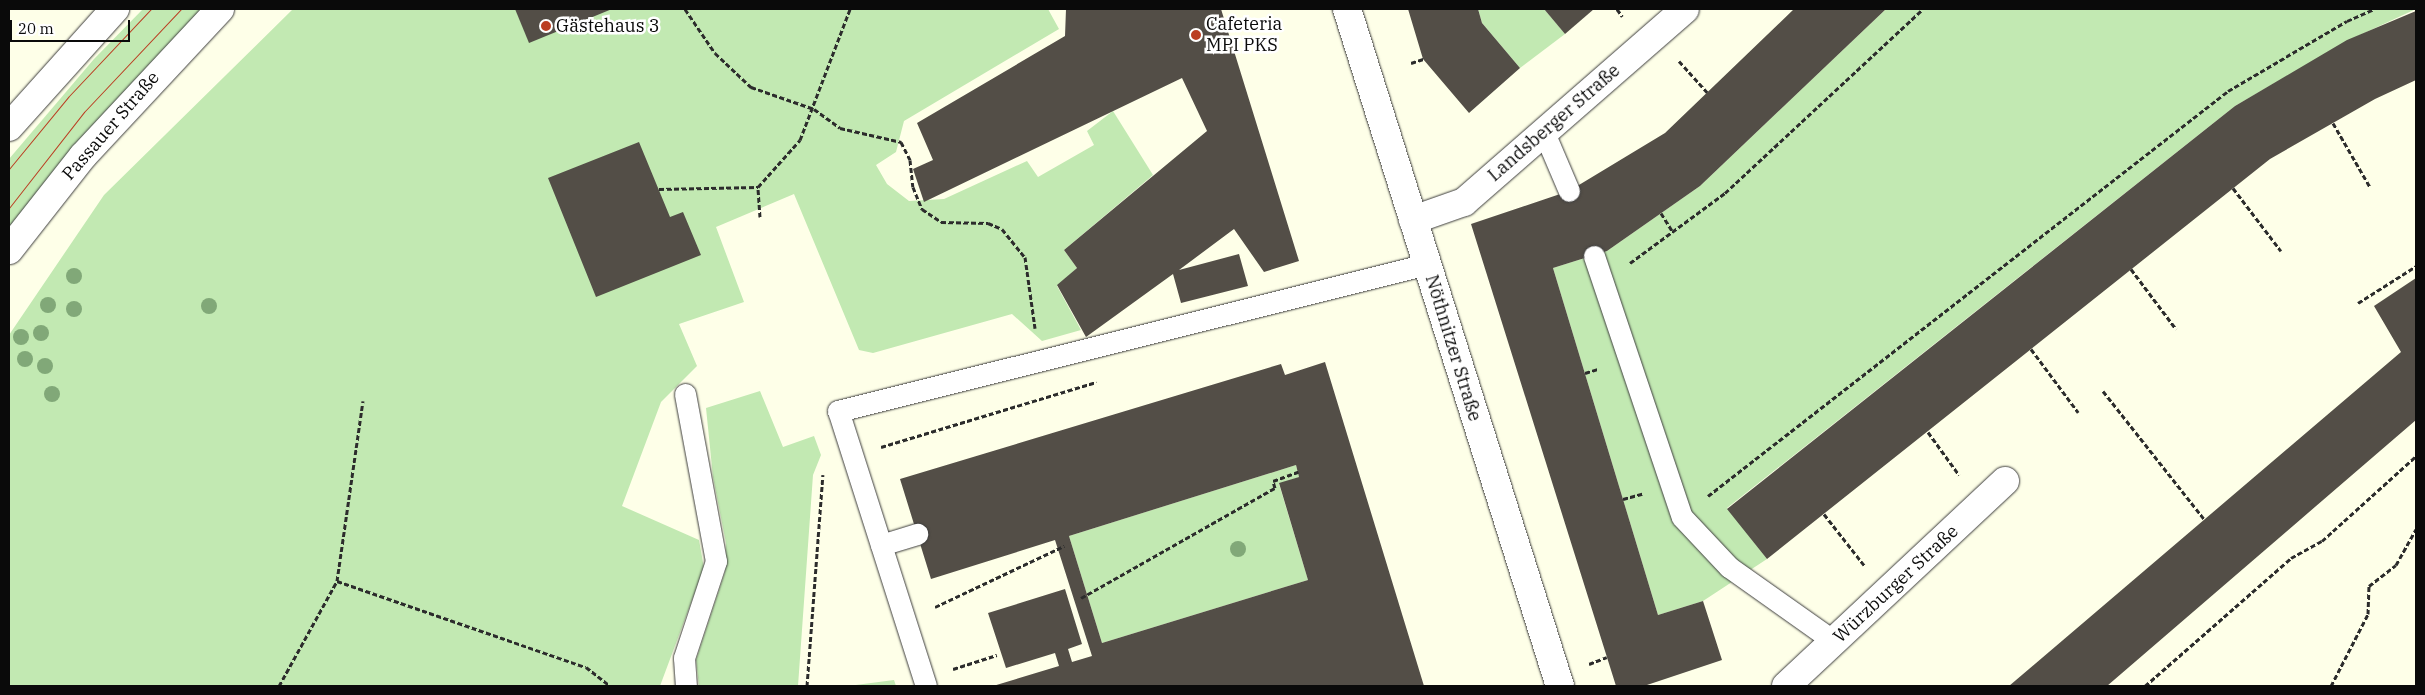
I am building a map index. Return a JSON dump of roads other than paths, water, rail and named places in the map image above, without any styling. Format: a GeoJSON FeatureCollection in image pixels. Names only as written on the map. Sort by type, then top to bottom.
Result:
{"type":"FeatureCollection","features":[{"type":"Feature","properties":{"kind":"street"},"geometry":{"type":"LineString","coordinates":[[9,127],[115,9]]}},
{"type":"Feature","properties":{"kind":"street","name":"Passauer Straße"},"geometry":{"type":"LineString","coordinates":[[9,250],[83,156],[220,9]]}},
{"type":"Feature","properties":{"kind":"street","name":"Nöthnitzer Straße"},"geometry":{"type":"LineString","coordinates":[[1347,9],[1560,686]]}},
{"type":"Feature","properties":{"kind":"street","name":"Landsberger Straße"},"geometry":{"type":"LineString","coordinates":[[1414,220],[1464,202],[1543,130],[1685,9]]}},
{"type":"Feature","properties":{"kind":"street","name":"Würzburger Straße"},"geometry":{"type":"LineString","coordinates":[[1786,686],[2005,481]]}},
{"type":"Feature","properties":{"kind":"lane"},"geometry":{"type":"LineString","coordinates":[[1543,130],[1569,192]]}},
{"type":"Feature","properties":{"kind":"lane"},"geometry":{"type":"LineString","coordinates":[[1594,256],[1603,283],[1616,364],[1656,490],[1729,567],[1835,642]]}},
{"type":"Feature","properties":{"kind":"lane"},"geometry":{"type":"LineString","coordinates":[[925,682],[838,411],[1427,264]]}},
{"type":"Feature","properties":{"kind":"lane"},"geometry":{"type":"LineString","coordinates":[[685,394],[716,561],[684,658],[686,686]]}},
{"type":"Feature","properties":{"kind":"lane"},"geometry":{"type":"LineString","coordinates":[[881,545],[917,534]]}},
{"type":"Feature","properties":{"kind":"tram line"},"geometry":{"type":"LineString","coordinates":[[9,169],[69,96],[151,9]]}},
{"type":"Feature","properties":{"kind":"tram line"},"geometry":{"type":"LineString","coordinates":[[9,208],[84,112],[181,9]]}},
{"type":"Feature","properties":{"kind":"place","name":"Gästehaus 3"},"geometry":{"type":"Point","coordinates":[546,26]}},
{"type":"Feature","properties":{"kind":"place","name":"Cafeteria MPI PKS"},"geometry":{"type":"Point","coordinates":[1196,35]}}]}
